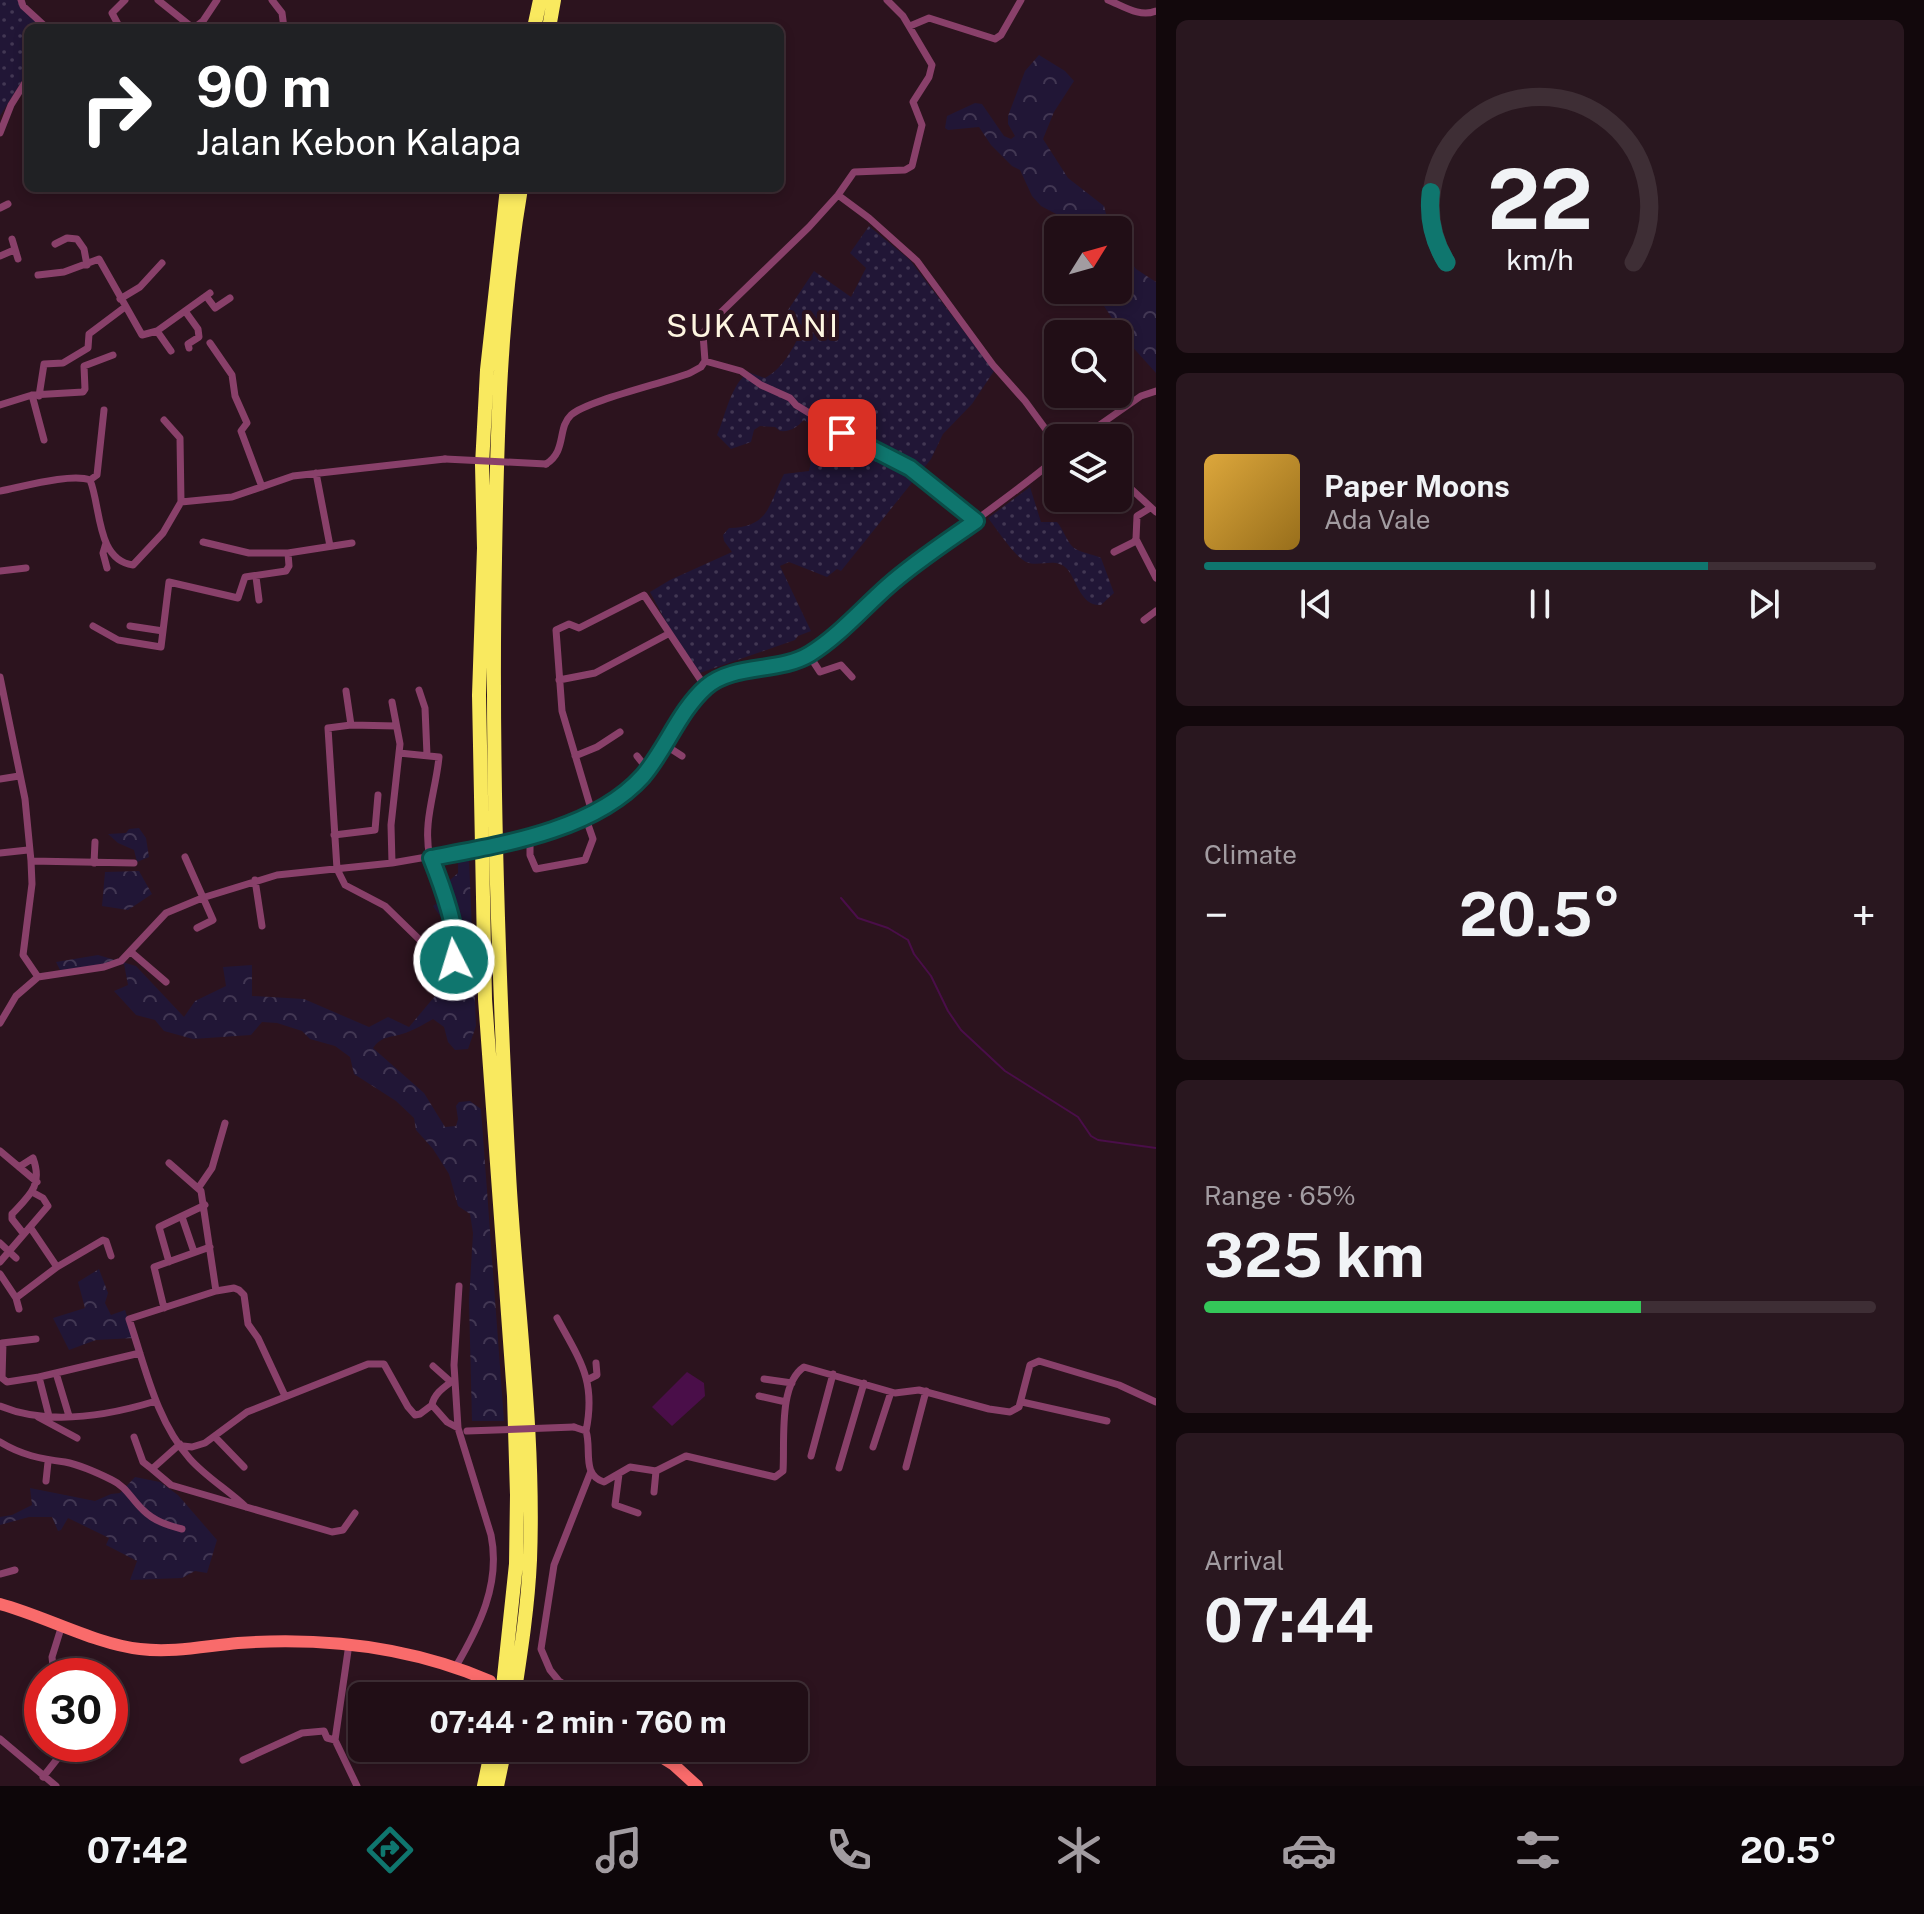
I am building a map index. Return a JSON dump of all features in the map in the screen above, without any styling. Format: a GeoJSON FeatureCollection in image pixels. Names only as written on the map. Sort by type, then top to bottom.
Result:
{"type":"FeatureCollection","features":[{"type":"Feature","properties":{"kind":"highway"},"geometry":{"type":"LineString","coordinates":[[535,24],[540,0]]}},
{"type":"Feature","properties":{"kind":"highway"},"geometry":{"type":"LineString","coordinates":[[550,24],[554,0]]}},
{"type":"Feature","properties":{"kind":"highway"},"geometry":{"type":"LineString","coordinates":[[503,1682],[516,1564],[517,1495],[514,1396],[485,999],[479,695],[484,548],[482,465],[487,370],[507,192]]}},
{"type":"Feature","properties":{"kind":"highway"},"geometry":{"type":"LineString","coordinates":[[520,192],[506,291],[500,377],[493,694],[509,1175],[530,1502],[524,1682]]}},
{"type":"Feature","properties":{"kind":"highway"},"geometry":{"type":"LineString","coordinates":[[484,1786],[489,1762]]}},
{"type":"Feature","properties":{"kind":"highway"},"geometry":{"type":"LineString","coordinates":[[497,1786],[502,1762]]}},
{"type":"Feature","properties":{"kind":"main road"},"geometry":{"type":"LineString","coordinates":[[1,1606],[126,1646],[155,1651],[240,1643],[349,1644],[455,1668],[490,1681]]}},
{"type":"Feature","properties":{"kind":"main road"},"geometry":{"type":"LineString","coordinates":[[669,1762],[697,1786]]}},
{"type":"Feature","properties":{"kind":"street"},"geometry":{"type":"LineString","coordinates":[[21,0],[23,6],[43,24]]}},
{"type":"Feature","properties":{"kind":"street"},"geometry":{"type":"LineString","coordinates":[[118,24],[112,13],[125,0]]}},
{"type":"Feature","properties":{"kind":"street"},"geometry":{"type":"LineString","coordinates":[[158,0],[188,24]]}},
{"type":"Feature","properties":{"kind":"street"},"geometry":{"type":"LineString","coordinates":[[272,0],[282,13],[283,24]]}},
{"type":"Feature","properties":{"kind":"street"},"geometry":{"type":"LineString","coordinates":[[181,502],[232,497],[293,476],[445,459],[546,464],[557,456],[571,414],[701,367],[706,352],[702,343],[703,334],[710,323],[802,234],[838,195],[854,172],[905,170],[912,166],[922,125],[913,102],[932,68],[910,26],[887,0]]}},
{"type":"Feature","properties":{"kind":"street"},"geometry":{"type":"LineString","coordinates":[[910,26],[929,18],[995,39],[1001,35],[1021,0]]}},
{"type":"Feature","properties":{"kind":"street"},"geometry":{"type":"LineString","coordinates":[[1108,0],[1139,13],[1156,11]]}},
{"type":"Feature","properties":{"kind":"street"},"geometry":{"type":"LineString","coordinates":[[199,24],[215,1]]}},
{"type":"Feature","properties":{"kind":"street"},"geometry":{"type":"LineString","coordinates":[[0,133],[11,105],[24,86]]}},
{"type":"Feature","properties":{"kind":"street"},"geometry":{"type":"LineString","coordinates":[[838,195],[917,261],[993,365],[1044,427]]}},
{"type":"Feature","properties":{"kind":"street"},"geometry":{"type":"LineString","coordinates":[[55,244],[67,238],[77,239],[84,249],[87,265]]}},
{"type":"Feature","properties":{"kind":"street"},"geometry":{"type":"LineString","coordinates":[[12,239],[18,259]]}},
{"type":"Feature","properties":{"kind":"street"},"geometry":{"type":"LineString","coordinates":[[0,256],[14,250]]}},
{"type":"Feature","properties":{"kind":"street"},"geometry":{"type":"LineString","coordinates":[[38,275],[87,265],[99,259],[141,334],[157,331],[208,295],[215,308],[230,298]]}},
{"type":"Feature","properties":{"kind":"street"},"geometry":{"type":"LineString","coordinates":[[120,299],[140,287],[162,263]]}},
{"type":"Feature","properties":{"kind":"street"},"geometry":{"type":"LineString","coordinates":[[44,440],[36,395],[44,364],[63,363],[88,348],[89,334],[125,307]]}},
{"type":"Feature","properties":{"kind":"street"},"geometry":{"type":"LineString","coordinates":[[185,311],[200,335],[188,344],[189,348]]}},
{"type":"Feature","properties":{"kind":"street"},"geometry":{"type":"LineString","coordinates":[[157,331],[171,351]]}},
{"type":"Feature","properties":{"kind":"street"},"geometry":{"type":"LineString","coordinates":[[210,343],[234,379],[235,396],[247,423],[241,431],[262,487]]}},
{"type":"Feature","properties":{"kind":"street"},"geometry":{"type":"LineString","coordinates":[[0,405],[36,395],[83,392],[84,366],[113,355]]}},
{"type":"Feature","properties":{"kind":"street"},"geometry":{"type":"LineString","coordinates":[[705,361],[741,371],[761,385],[790,398],[796,405],[842,433],[910,468],[976,521]]}},
{"type":"Feature","properties":{"kind":"street"},"geometry":{"type":"LineString","coordinates":[[1101,424],[1141,396],[1156,391]]}},
{"type":"Feature","properties":{"kind":"street"},"geometry":{"type":"LineString","coordinates":[[90,480],[97,475],[104,410]]}},
{"type":"Feature","properties":{"kind":"street"},"geometry":{"type":"LineString","coordinates":[[90,480],[106,543],[118,558],[133,565],[163,533],[181,502],[180,438],[164,420]]}},
{"type":"Feature","properties":{"kind":"street"},"geometry":{"type":"LineString","coordinates":[[0,1023],[16,996],[38,977],[114,964],[131,952],[166,913],[202,898],[255,880],[431,858],[530,836],[564,826],[589,814],[620,796],[648,770],[706,688],[732,675],[809,655],[890,584],[1044,468]]}},
{"type":"Feature","properties":{"kind":"street"},"geometry":{"type":"LineString","coordinates":[[316,473],[330,546]]}},
{"type":"Feature","properties":{"kind":"street"},"geometry":{"type":"LineString","coordinates":[[0,491],[68,479],[90,480]]}},
{"type":"Feature","properties":{"kind":"street"},"geometry":{"type":"LineString","coordinates":[[1132,490],[1153,510],[1137,516],[1136,539],[1156,578]]}},
{"type":"Feature","properties":{"kind":"street"},"geometry":{"type":"LineString","coordinates":[[1114,552],[1136,539]]}},
{"type":"Feature","properties":{"kind":"street"},"geometry":{"type":"LineString","coordinates":[[203,542],[249,553],[288,553],[352,543]]}},
{"type":"Feature","properties":{"kind":"street"},"geometry":{"type":"LineString","coordinates":[[106,543],[103,553],[107,568]]}},
{"type":"Feature","properties":{"kind":"street"},"geometry":{"type":"LineString","coordinates":[[93,626],[118,640],[158,648],[162,645],[169,582],[238,598],[243,579],[286,571],[289,566],[288,553]]}},
{"type":"Feature","properties":{"kind":"street"},"geometry":{"type":"LineString","coordinates":[[0,571],[26,568]]}},
{"type":"Feature","properties":{"kind":"street"},"geometry":{"type":"LineString","coordinates":[[256,577],[259,600]]}},
{"type":"Feature","properties":{"kind":"street"},"geometry":{"type":"LineString","coordinates":[[530,836],[530,855],[536,869],[585,860],[593,839],[562,711],[555,632],[558,628],[569,624],[579,628],[644,595],[706,688]]}},
{"type":"Feature","properties":{"kind":"street"},"geometry":{"type":"LineString","coordinates":[[1144,620],[1156,611]]}},
{"type":"Feature","properties":{"kind":"street"},"geometry":{"type":"LineString","coordinates":[[130,626],[163,631]]}},
{"type":"Feature","properties":{"kind":"street"},"geometry":{"type":"LineString","coordinates":[[559,680],[595,673],[668,634]]}},
{"type":"Feature","properties":{"kind":"street"},"geometry":{"type":"LineString","coordinates":[[809,655],[820,672],[841,665],[852,677]]}},
{"type":"Feature","properties":{"kind":"street"},"geometry":{"type":"LineString","coordinates":[[0,677],[25,799],[31,861],[32,884],[23,955],[38,977]]}},
{"type":"Feature","properties":{"kind":"street"},"geometry":{"type":"LineString","coordinates":[[419,690],[425,708],[427,755]]}},
{"type":"Feature","properties":{"kind":"street"},"geometry":{"type":"LineString","coordinates":[[346,691],[351,725]]}},
{"type":"Feature","properties":{"kind":"street"},"geometry":{"type":"LineString","coordinates":[[392,702],[399,753],[391,825],[392,863]]}},
{"type":"Feature","properties":{"kind":"street"},"geometry":{"type":"LineString","coordinates":[[396,726],[330,726],[327,731],[337,869],[345,885],[385,906],[425,945],[454,960],[456,951],[442,885],[431,858],[427,824],[439,758],[437,755],[399,753]]}},
{"type":"Feature","properties":{"kind":"street"},"geometry":{"type":"LineString","coordinates":[[575,756],[597,747],[620,732]]}},
{"type":"Feature","properties":{"kind":"street"},"geometry":{"type":"LineString","coordinates":[[665,745],[682,756]]}},
{"type":"Feature","properties":{"kind":"street"},"geometry":{"type":"LineString","coordinates":[[637,756],[648,770]]}},
{"type":"Feature","properties":{"kind":"street"},"geometry":{"type":"LineString","coordinates":[[0,779],[19,776]]}},
{"type":"Feature","properties":{"kind":"street"},"geometry":{"type":"LineString","coordinates":[[334,835],[375,830],[378,795]]}},
{"type":"Feature","properties":{"kind":"street"},"geometry":{"type":"LineString","coordinates":[[94,863],[95,842]]}},
{"type":"Feature","properties":{"kind":"street"},"geometry":{"type":"LineString","coordinates":[[0,853],[28,850]]}},
{"type":"Feature","properties":{"kind":"street"},"geometry":{"type":"LineString","coordinates":[[185,857],[213,920],[197,928]]}},
{"type":"Feature","properties":{"kind":"street"},"geometry":{"type":"LineString","coordinates":[[31,861],[134,863]]}},
{"type":"Feature","properties":{"kind":"street"},"geometry":{"type":"LineString","coordinates":[[255,880],[262,926]]}},
{"type":"Feature","properties":{"kind":"street"},"geometry":{"type":"LineString","coordinates":[[131,952],[166,982]]}},
{"type":"Feature","properties":{"kind":"street"},"geometry":{"type":"LineString","coordinates":[[199,1187],[212,1168],[225,1123]]}},
{"type":"Feature","properties":{"kind":"street"},"geometry":{"type":"LineString","coordinates":[[0,1151],[37,1182]]}},
{"type":"Feature","properties":{"kind":"street"},"geometry":{"type":"LineString","coordinates":[[0,1166],[8,1157]]}},
{"type":"Feature","properties":{"kind":"street"},"geometry":{"type":"LineString","coordinates":[[19,1167],[33,1158],[37,1182],[12,1214],[12,1219],[23,1233]]}},
{"type":"Feature","properties":{"kind":"street"},"geometry":{"type":"LineString","coordinates":[[169,1163],[199,1187],[205,1205],[216,1291]]}},
{"type":"Feature","properties":{"kind":"street"},"geometry":{"type":"LineString","coordinates":[[0,1262],[48,1206],[43,1198],[32,1192]]}},
{"type":"Feature","properties":{"kind":"street"},"geometry":{"type":"LineString","coordinates":[[169,1262],[159,1227],[205,1205]]}},
{"type":"Feature","properties":{"kind":"street"},"geometry":{"type":"LineString","coordinates":[[182,1217],[194,1252]]}},
{"type":"Feature","properties":{"kind":"street"},"geometry":{"type":"LineString","coordinates":[[30,1227],[57,1267]]}},
{"type":"Feature","properties":{"kind":"street"},"geometry":{"type":"LineString","coordinates":[[16,1298],[57,1267],[103,1240],[111,1256]]}},
{"type":"Feature","properties":{"kind":"street"},"geometry":{"type":"LineString","coordinates":[[0,1243],[16,1258]]}},
{"type":"Feature","properties":{"kind":"street"},"geometry":{"type":"LineString","coordinates":[[164,1308],[154,1267],[210,1247]]}},
{"type":"Feature","properties":{"kind":"street"},"geometry":{"type":"LineString","coordinates":[[0,1274],[16,1298],[19,1309]]}},
{"type":"Feature","properties":{"kind":"street"},"geometry":{"type":"LineString","coordinates":[[455,1668],[478,1627],[489,1594],[494,1563],[491,1535],[462,1430],[453,1382],[459,1286]]}},
{"type":"Feature","properties":{"kind":"street"},"geometry":{"type":"LineString","coordinates":[[246,1507],[189,1458],[156,1401],[129,1319],[234,1288],[244,1295],[248,1324],[258,1338],[285,1396]]}},
{"type":"Feature","properties":{"kind":"street"},"geometry":{"type":"LineString","coordinates":[[557,1318],[584,1367],[591,1404],[586,1431],[590,1449],[588,1463],[594,1478],[604,1482],[630,1467],[656,1471],[676,1459],[690,1456],[777,1476],[783,1471],[786,1402],[798,1371],[804,1367],[898,1394],[926,1391],[1010,1412],[1022,1402],[1030,1365],[1039,1361],[1119,1385],[1156,1402]]}},
{"type":"Feature","properties":{"kind":"street"},"geometry":{"type":"LineString","coordinates":[[36,1339],[2,1343],[4,1380],[39,1377],[140,1353]]}},
{"type":"Feature","properties":{"kind":"street"},"geometry":{"type":"LineString","coordinates":[[152,1469],[182,1445],[192,1447],[215,1437],[247,1412],[357,1368],[381,1363],[415,1415],[432,1405],[433,1398],[453,1382]]}},
{"type":"Feature","properties":{"kind":"street"},"geometry":{"type":"LineString","coordinates":[[587,1380],[597,1375],[596,1363]]}},
{"type":"Feature","properties":{"kind":"street"},"geometry":{"type":"LineString","coordinates":[[433,1366],[453,1382]]}},
{"type":"Feature","properties":{"kind":"street"},"geometry":{"type":"LineString","coordinates":[[56,1373],[69,1416]]}},
{"type":"Feature","properties":{"kind":"street"},"geometry":{"type":"LineString","coordinates":[[811,1456],[833,1374]]}},
{"type":"Feature","properties":{"kind":"street"},"geometry":{"type":"LineString","coordinates":[[39,1377],[49,1416]]}},
{"type":"Feature","properties":{"kind":"street"},"geometry":{"type":"LineString","coordinates":[[764,1379],[792,1383]]}},
{"type":"Feature","properties":{"kind":"street"},"geometry":{"type":"LineString","coordinates":[[839,1468],[864,1383]]}},
{"type":"Feature","properties":{"kind":"street"},"geometry":{"type":"LineString","coordinates":[[906,1467],[926,1391]]}},
{"type":"Feature","properties":{"kind":"street"},"geometry":{"type":"LineString","coordinates":[[873,1447],[891,1392]]}},
{"type":"Feature","properties":{"kind":"street"},"geometry":{"type":"LineString","coordinates":[[759,1396],[786,1402]]}},
{"type":"Feature","properties":{"kind":"street"},"geometry":{"type":"LineString","coordinates":[[36,1416],[128,1410],[156,1401]]}},
{"type":"Feature","properties":{"kind":"street"},"geometry":{"type":"LineString","coordinates":[[1022,1402],[1107,1421]]}},
{"type":"Feature","properties":{"kind":"street"},"geometry":{"type":"LineString","coordinates":[[432,1405],[447,1422],[462,1430],[574,1427],[586,1431]]}},
{"type":"Feature","properties":{"kind":"street"},"geometry":{"type":"LineString","coordinates":[[0,1406],[36,1416],[77,1438]]}},
{"type":"Feature","properties":{"kind":"street"},"geometry":{"type":"LineString","coordinates":[[134,1437],[143,1462],[171,1485],[337,1533],[343,1530],[355,1513]]}},
{"type":"Feature","properties":{"kind":"street"},"geometry":{"type":"LineString","coordinates":[[215,1437],[244,1467]]}},
{"type":"Feature","properties":{"kind":"street"},"geometry":{"type":"LineString","coordinates":[[1,1443],[48,1462],[76,1465],[113,1480],[127,1490],[148,1515],[160,1523],[182,1529]]}},
{"type":"Feature","properties":{"kind":"street"},"geometry":{"type":"LineString","coordinates":[[46,1481],[48,1462]]}},
{"type":"Feature","properties":{"kind":"street"},"geometry":{"type":"LineString","coordinates":[[561,1682],[550,1670],[541,1649],[554,1565],[591,1471]]}},
{"type":"Feature","properties":{"kind":"street"},"geometry":{"type":"LineString","coordinates":[[654,1492],[656,1471]]}},
{"type":"Feature","properties":{"kind":"street"},"geometry":{"type":"LineString","coordinates":[[619,1474],[615,1505],[638,1513]]}},
{"type":"Feature","properties":{"kind":"street"},"geometry":{"type":"LineString","coordinates":[[0,1574],[15,1570]]}},
{"type":"Feature","properties":{"kind":"street"},"geometry":{"type":"LineString","coordinates":[[52,1658],[62,1625]]}},
{"type":"Feature","properties":{"kind":"street"},"geometry":{"type":"LineString","coordinates":[[349,1644],[335,1740],[357,1786]]}},
{"type":"Feature","properties":{"kind":"street"},"geometry":{"type":"LineString","coordinates":[[243,1760],[302,1733],[324,1731],[327,1738],[335,1740]]}},
{"type":"Feature","properties":{"kind":"street"},"geometry":{"type":"LineString","coordinates":[[0,1739],[56,1786]]}},
{"type":"Feature","properties":{"kind":"street"},"geometry":{"type":"LineString","coordinates":[[43,1777],[55,1762]]}},
{"type":"Feature","properties":{"kind":"green space"},"geometry":{"type":"Polygon","coordinates":[[[0,0],[22,0],[44,24],[24,24],[24,77],[0,116],[0,0]]]}},
{"type":"Feature","properties":{"kind":"green space"},"geometry":{"type":"Polygon","coordinates":[[[1039,55],[1065,71],[1074,81],[1054,112],[1043,139],[1068,178],[1104,206],[1106,216],[1060,216],[1041,206],[1032,196],[1020,170],[991,145],[979,127],[945,128],[947,116],[975,103],[982,104],[1004,136],[1011,139],[1015,136],[1008,124],[1008,116],[1025,71],[1039,55]]]}},
{"type":"Feature","properties":{"kind":"green space"},"geometry":{"type":"Polygon","coordinates":[[[869,226],[910,260],[994,371],[972,404],[943,434],[931,459],[841,571],[837,569],[827,577],[789,562],[780,566],[811,631],[795,640],[700,673],[650,592],[732,552],[723,535],[729,528],[753,524],[760,519],[784,474],[809,471],[811,462],[808,451],[819,435],[804,420],[787,431],[760,426],[754,430],[751,442],[731,449],[717,435],[742,378],[748,372],[765,378],[778,368],[792,349],[804,327],[786,313],[814,271],[851,297],[866,268],[850,253],[869,226]]]}},
{"type":"Feature","properties":{"kind":"green space"},"geometry":{"type":"Polygon","coordinates":[[[1132,263],[1156,282],[1156,373],[1132,346],[1132,320],[1113,320],[1103,304],[1132,304],[1132,263]]]}},
{"type":"Feature","properties":{"kind":"green space"},"geometry":{"type":"Polygon","coordinates":[[[1030,487],[1041,522],[1057,522],[1073,547],[1101,558],[1114,593],[1101,605],[1094,605],[1085,598],[1063,566],[1031,563],[1022,559],[988,518],[1030,487]]]}},
{"type":"Feature","properties":{"kind":"green space"},"geometry":{"type":"Polygon","coordinates":[[[139,828],[146,838],[149,857],[137,862],[134,850],[118,843],[108,834],[126,833],[129,829],[139,828]]]}},
{"type":"Feature","properties":{"kind":"green space"},"geometry":{"type":"Polygon","coordinates":[[[458,859],[469,859],[476,1026],[468,1049],[455,1050],[448,1042],[444,1027],[433,1019],[410,1031],[383,1039],[373,1048],[424,1093],[445,1127],[456,1126],[456,1106],[459,1102],[470,1101],[481,1109],[504,1421],[472,1421],[469,1301],[473,1233],[470,1214],[458,1206],[449,1174],[416,1130],[414,1118],[396,1101],[354,1074],[350,1057],[335,1046],[310,1039],[302,1031],[262,1022],[251,1035],[193,1039],[164,1031],[155,1020],[136,1015],[114,991],[128,985],[124,964],[61,972],[56,962],[98,955],[136,966],[184,1017],[195,1001],[226,986],[223,967],[252,965],[252,996],[304,999],[369,1027],[388,1017],[409,1027],[461,965],[460,918],[443,920],[433,906],[448,896],[444,885],[458,873],[458,859]]]}},
{"type":"Feature","properties":{"kind":"green space"},"geometry":{"type":"Polygon","coordinates":[[[139,871],[152,894],[128,910],[102,906],[105,872],[139,871]]]}},
{"type":"Feature","properties":{"kind":"green space"},"geometry":{"type":"Polygon","coordinates":[[[99,1269],[108,1293],[105,1303],[111,1315],[125,1310],[134,1338],[96,1340],[69,1350],[53,1318],[85,1308],[78,1282],[99,1269]]]}},
{"type":"Feature","properties":{"kind":"green space"},"geometry":{"type":"Polygon","coordinates":[[[135,1477],[160,1482],[178,1495],[217,1540],[207,1573],[195,1571],[182,1578],[130,1580],[137,1561],[106,1545],[109,1538],[68,1518],[58,1531],[52,1517],[29,1517],[0,1525],[0,1517],[32,1505],[30,1488],[95,1501],[120,1493],[135,1477]]]}},
{"type":"Feature","properties":{"kind":"shaded area"},"geometry":{"type":"Polygon","coordinates":[[[687,1372],[704,1383],[705,1396],[672,1426],[652,1407],[687,1372]]]}},
{"type":"Feature","properties":{"kind":"waterway"},"geometry":{"type":"LineString","coordinates":[[841,898],[858,918],[888,928],[908,940],[961,1030],[1005,1071],[1078,1117],[1091,1136],[1098,1140],[1156,1148]]}},
{"type":"Feature","properties":{"kind":"district","name":"SUKATANI"},"geometry":{"type":"Point","coordinates":[753,326]}},
{"type":"Feature","properties":{"kind":"route"},"geometry":{"type":"LineString","coordinates":[[454,960],[456,951],[442,885],[431,858],[545,832],[608,804],[641,778],[706,688],[721,678],[809,655],[890,584],[976,521],[910,468],[842,433]]}}]}
